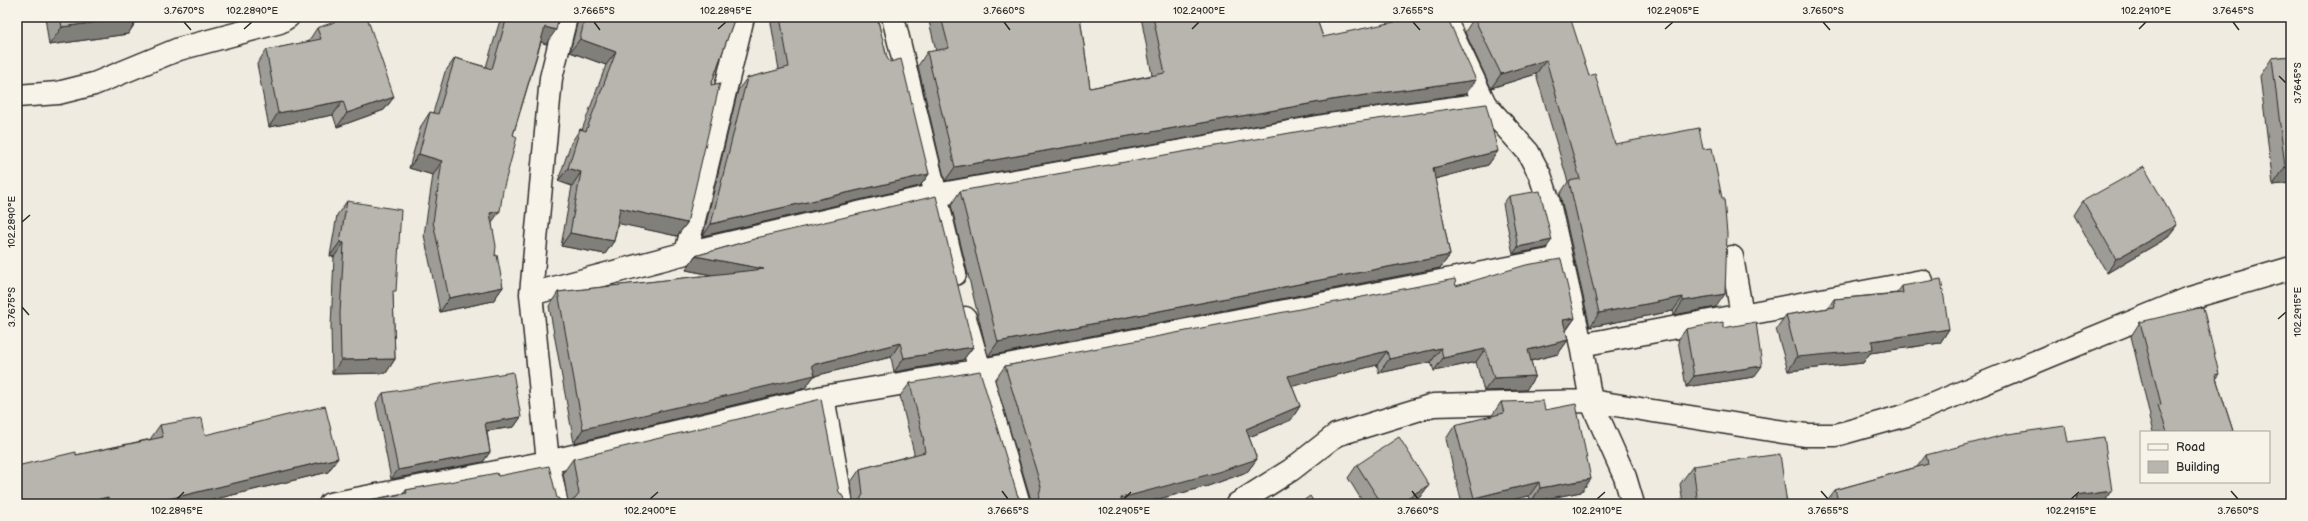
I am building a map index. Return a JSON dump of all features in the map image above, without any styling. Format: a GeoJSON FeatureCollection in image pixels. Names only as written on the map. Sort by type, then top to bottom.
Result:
{"type":"FeatureCollection","features":[{"type":"Feature","properties":{"kind":"street"},"geometry":{"type":"LineString","coordinates":[[17,96],[58,93],[94,84],[179,49],[280,22],[288,17]]}},
{"type":"Feature","properties":{"kind":"street"},"geometry":{"type":"LineString","coordinates":[[557,504],[548,462],[531,294],[551,78],[566,17]]}},
{"type":"Feature","properties":{"kind":"street"},"geometry":{"type":"LineString","coordinates":[[686,253],[743,17]]}},
{"type":"Feature","properties":{"kind":"street"},"geometry":{"type":"LineString","coordinates":[[893,17],[960,298],[1019,504]]}},
{"type":"Feature","properties":{"kind":"street"},"geometry":{"type":"LineString","coordinates":[[1444,17],[1485,104],[1528,152],[1540,175],[1548,199],[1560,258],[1581,345],[1591,401],[1625,477],[1633,504]]}},
{"type":"Feature","properties":{"kind":"street"},"geometry":{"type":"LineString","coordinates":[[531,294],[686,253],[936,195],[1329,125],[1485,104]]}},
{"type":"Feature","properties":{"kind":"street"},"geometry":{"type":"LineString","coordinates":[[1732,257],[1742,315]]}},
{"type":"Feature","properties":{"kind":"street"},"geometry":{"type":"LineString","coordinates":[[330,504],[548,462],[823,397],[981,370],[1560,258]]}},
{"type":"Feature","properties":{"kind":"street"},"geometry":{"type":"LineString","coordinates":[[1237,504],[1291,470],[1336,435],[1433,405],[1591,401],[1777,431],[1806,435],[1836,435],[1907,415],[2190,298],[2291,268]]}},
{"type":"Feature","properties":{"kind":"street"},"geometry":{"type":"LineString","coordinates":[[1581,345],[1922,281]]}},
{"type":"Feature","properties":{"kind":"street"},"geometry":{"type":"LineString","coordinates":[[823,397],[842,504]]}},
{"type":"Feature","properties":{"kind":"building"},"geometry":{"type":"Polygon","coordinates":[[[60,17],[133,17],[62,27],[60,17]]]}},
{"type":"Feature","properties":{"kind":"building"},"geometry":{"type":"Polygon","coordinates":[[[349,17],[367,17],[394,97],[347,113],[343,101],[278,113],[266,50],[321,39],[317,28],[349,17]]]}},
{"type":"Feature","properties":{"kind":"building"},"geometry":{"type":"Polygon","coordinates":[[[507,17],[559,17],[556,30],[545,27],[513,135],[517,137],[503,190],[500,211],[490,213],[496,246],[495,256],[497,255],[503,287],[449,298],[433,222],[442,161],[419,154],[430,112],[438,114],[455,58],[492,69],[507,17]]]}},
{"type":"Feature","properties":{"kind":"building"},"geometry":{"type":"Polygon","coordinates":[[[585,17],[735,17],[711,85],[720,83],[687,223],[620,208],[614,241],[570,233],[581,172],[568,168],[580,129],[586,131],[616,52],[580,39],[585,17]]]}},
{"type":"Feature","properties":{"kind":"building"},"geometry":{"type":"Polygon","coordinates":[[[780,17],[877,17],[887,58],[890,62],[901,59],[929,174],[711,224],[747,78],[789,67],[780,17]]]}},
{"type":"Feature","properties":{"kind":"building"},"geometry":{"type":"Polygon","coordinates":[[[941,17],[1080,17],[1090,88],[1165,73],[1153,17],[1316,17],[1323,37],[1418,17],[1447,17],[1476,80],[1337,99],[955,167],[927,52],[949,48],[941,17]]]}},
{"type":"Feature","properties":{"kind":"building"},"geometry":{"type":"Polygon","coordinates":[[[1570,17],[1589,76],[1595,74],[1615,144],[1699,128],[1703,149],[1712,148],[1722,198],[1724,198],[1727,234],[1725,294],[1683,301],[1683,297],[1599,313],[1569,181],[1580,179],[1546,60],[1501,74],[1474,18],[1570,17]]]}},
{"type":"Feature","properties":{"kind":"building"},"geometry":{"type":"Polygon","coordinates":[[[2291,56],[2291,167],[2285,167],[2272,58],[2291,56]]]}},
{"type":"Feature","properties":{"kind":"building"},"geometry":{"type":"Polygon","coordinates":[[[1486,104],[1498,151],[1433,168],[1450,255],[998,342],[960,191],[1341,124],[1486,104]]]}},
{"type":"Feature","properties":{"kind":"building"},"geometry":{"type":"Polygon","coordinates":[[[2144,167],[2177,225],[2116,259],[2083,201],[2144,167]]]}},
{"type":"Feature","properties":{"kind":"building"},"geometry":{"type":"Polygon","coordinates":[[[1540,191],[1552,240],[1518,247],[1509,196],[1540,191]]]}},
{"type":"Feature","properties":{"kind":"building"},"geometry":{"type":"Polygon","coordinates":[[[936,196],[973,347],[904,358],[900,343],[812,365],[815,375],[583,429],[558,292],[764,269],[695,256],[758,238],[756,238],[936,196]]]}},
{"type":"Feature","properties":{"kind":"building"},"geometry":{"type":"Polygon","coordinates":[[[347,201],[401,210],[396,291],[393,291],[395,359],[341,360],[340,313],[344,243],[340,242],[347,201]]]}},
{"type":"Feature","properties":{"kind":"building"},"geometry":{"type":"Polygon","coordinates":[[[1561,259],[1575,318],[1563,320],[1568,340],[1528,350],[1535,376],[1494,378],[1485,349],[1443,358],[1441,348],[1389,359],[1387,351],[1288,376],[1300,406],[1246,429],[1257,459],[1218,472],[1121,498],[1122,504],[366,504],[365,501],[407,493],[406,490],[497,473],[498,476],[549,466],[557,498],[563,502],[570,502],[579,494],[573,459],[821,399],[839,492],[847,502],[854,502],[860,500],[863,494],[860,469],[925,452],[924,441],[910,383],[980,371],[1017,494],[1020,500],[1032,502],[1038,499],[1041,487],[1005,366],[1455,279],[1456,286],[1526,265],[1561,259]]]}},
{"type":"Feature","properties":{"kind":"building"},"geometry":{"type":"Polygon","coordinates":[[[1941,279],[1949,329],[1872,341],[1873,350],[1797,357],[1786,315],[1835,307],[1834,299],[1903,293],[1902,286],[1941,279]]]}},
{"type":"Feature","properties":{"kind":"building"},"geometry":{"type":"Polygon","coordinates":[[[2203,307],[2219,374],[2215,375],[2233,431],[2167,431],[2158,405],[2161,404],[2140,322],[2203,307]]]}},
{"type":"Feature","properties":{"kind":"building"},"geometry":{"type":"Polygon","coordinates":[[[1723,322],[1723,328],[1756,322],[1762,366],[1694,376],[1686,329],[1723,322]]]}},
{"type":"Feature","properties":{"kind":"building"},"geometry":{"type":"Polygon","coordinates":[[[513,372],[521,417],[485,423],[490,452],[398,470],[383,393],[513,372]]]}},
{"type":"Feature","properties":{"kind":"building"},"geometry":{"type":"Polygon","coordinates":[[[1543,401],[1545,410],[1576,404],[1591,479],[1540,488],[1539,482],[1474,498],[1455,425],[1504,413],[1501,402],[1543,401]]]}},
{"type":"Feature","properties":{"kind":"building"},"geometry":{"type":"Polygon","coordinates":[[[325,406],[338,458],[148,504],[109,504],[108,497],[80,504],[17,504],[17,466],[76,452],[76,455],[163,437],[160,425],[202,418],[205,435],[325,406]]]}},
{"type":"Feature","properties":{"kind":"building"},"geometry":{"type":"Polygon","coordinates":[[[2065,426],[2068,442],[2104,437],[2112,491],[2076,496],[2077,502],[2063,504],[1839,504],[1835,490],[1928,464],[1926,455],[2008,434],[2065,426]]]}},
{"type":"Feature","properties":{"kind":"building"},"geometry":{"type":"Polygon","coordinates":[[[1399,437],[1429,485],[1397,504],[1382,504],[1357,465],[1399,437]]]}},
{"type":"Feature","properties":{"kind":"building"},"geometry":{"type":"Polygon","coordinates":[[[1780,454],[1787,504],[1698,504],[1693,466],[1780,454]]]}},
{"type":"Feature","properties":{"kind":"building"},"geometry":{"type":"Polygon","coordinates":[[[1310,496],[1315,504],[1299,504],[1310,496]]]}}]}
